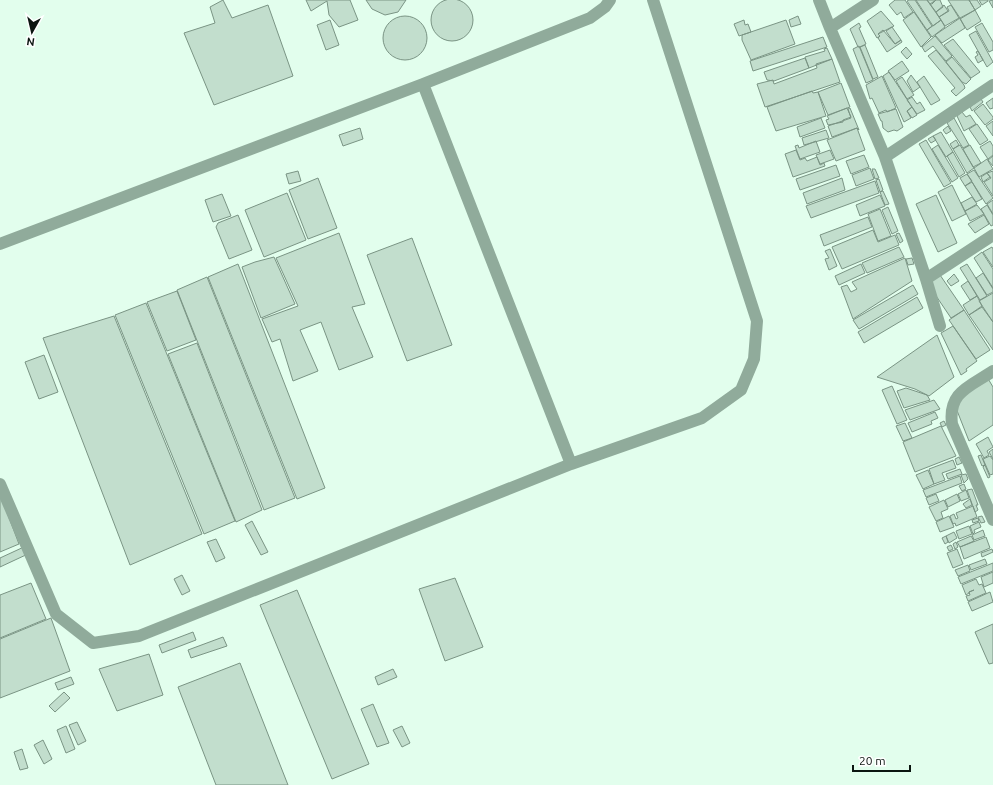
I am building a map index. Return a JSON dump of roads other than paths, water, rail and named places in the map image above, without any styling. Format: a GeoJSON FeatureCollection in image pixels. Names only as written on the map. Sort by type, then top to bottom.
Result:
{"type":"FeatureCollection","features":[{"type":"Feature","properties":{"kind":"street"},"geometry":{"type":"LineString","coordinates":[[0,244],[423,84],[590,18],[605,7],[610,0]]}},
{"type":"Feature","properties":{"kind":"street"},"geometry":{"type":"LineString","coordinates":[[0,484],[56,614],[94,644],[139,636],[571,464],[702,418],[741,390],[754,359],[757,321],[653,0]]}},
{"type":"Feature","properties":{"kind":"street"},"geometry":{"type":"LineString","coordinates":[[819,0],[885,157],[926,279],[940,326]]}},
{"type":"Feature","properties":{"kind":"street"},"geometry":{"type":"LineString","coordinates":[[830,28],[873,0]]}},
{"type":"Feature","properties":{"kind":"street"},"geometry":{"type":"LineString","coordinates":[[423,84],[571,464]]}},
{"type":"Feature","properties":{"kind":"street"},"geometry":{"type":"LineString","coordinates":[[885,157],[993,85]]}},
{"type":"Feature","properties":{"kind":"street"},"geometry":{"type":"LineString","coordinates":[[926,279],[993,235]]}},
{"type":"Feature","properties":{"kind":"street"},"geometry":{"type":"LineString","coordinates":[[993,371],[955,398],[950,410],[952,424],[990,503],[993,520]]}}]}
